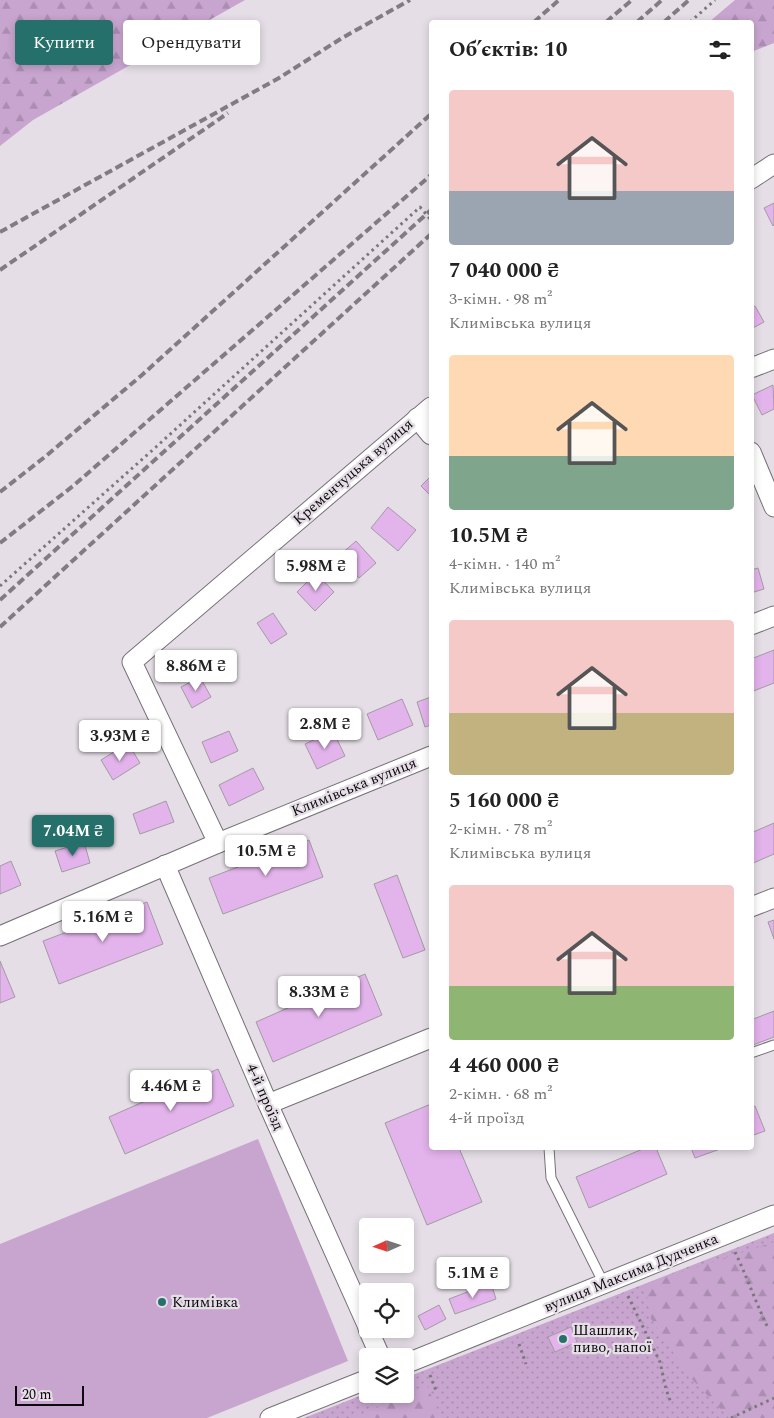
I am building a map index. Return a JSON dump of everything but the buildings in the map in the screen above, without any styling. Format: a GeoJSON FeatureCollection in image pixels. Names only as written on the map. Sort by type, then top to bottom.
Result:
{"type":"FeatureCollection","features":[{"type":"Feature","properties":{"kind":"street"},"geometry":{"type":"LineString","coordinates":[[754,177],[774,164]]}},
{"type":"Feature","properties":{"kind":"street"},"geometry":{"type":"LineString","coordinates":[[754,367],[774,359]]}},
{"type":"Feature","properties":{"kind":"street"},"geometry":{"type":"LineString","coordinates":[[424,413],[429,429]]}},
{"type":"Feature","properties":{"kind":"street","name":"Кременчуцька вулиця"},"geometry":{"type":"LineString","coordinates":[[218,843],[132,662],[424,413]]}},
{"type":"Feature","properties":{"kind":"street"},"geometry":{"type":"LineString","coordinates":[[754,459],[774,507]]}},
{"type":"Feature","properties":{"kind":"street"},"geometry":{"type":"LineString","coordinates":[[754,624],[774,616]]}},
{"type":"Feature","properties":{"kind":"street","name":"Климівська вулиця"},"geometry":{"type":"LineString","coordinates":[[0,936],[165,865],[429,757]]}},
{"type":"Feature","properties":{"kind":"street","name":"4-й проїзд"},"geometry":{"type":"LineString","coordinates":[[165,865],[268,1104],[359,1308]]}},
{"type":"Feature","properties":{"kind":"street"},"geometry":{"type":"LineString","coordinates":[[754,906],[774,898]]}},
{"type":"Feature","properties":{"kind":"street"},"geometry":{"type":"LineString","coordinates":[[268,1104],[429,1039]]}},
{"type":"Feature","properties":{"kind":"street","name":"вулиця Максима Дудченка"},"geometry":{"type":"LineString","coordinates":[[414,1360],[774,1215]]}},
{"type":"Feature","properties":{"kind":"street"},"geometry":{"type":"LineString","coordinates":[[270,1418],[359,1383]]}},
{"type":"Feature","properties":{"kind":"lane"},"geometry":{"type":"LineString","coordinates":[[754,1052],[774,1045]]}},
{"type":"Feature","properties":{"kind":"lane"},"geometry":{"type":"LineString","coordinates":[[549,1150],[551,1178],[604,1284]]}},
{"type":"Feature","properties":{"kind":"path"},"geometry":{"type":"LineString","coordinates":[[692,20],[715,0]]}},
{"type":"Feature","properties":{"kind":"path"},"geometry":{"type":"LineString","coordinates":[[0,586],[420,207],[429,218]]}},
{"type":"Feature","properties":{"kind":"path"},"geometry":{"type":"LineString","coordinates":[[734,1249],[750,1282],[757,1307],[768,1328]]}},
{"type":"Feature","properties":{"kind":"path"},"geometry":{"type":"LineString","coordinates":[[624,1288],[660,1362],[671,1403]]}},
{"type":"Feature","properties":{"kind":"path"},"geometry":{"type":"LineString","coordinates":[[519,1344],[526,1364]]}},
{"type":"Feature","properties":{"kind":"path"},"geometry":{"type":"LineString","coordinates":[[429,1372],[437,1393]]}},
{"type":"Feature","properties":{"kind":"path"},"geometry":{"type":"LineString","coordinates":[[731,1418],[774,1398]]}},
{"type":"Feature","properties":{"kind":"green space"},"geometry":{"type":"Polygon","coordinates":[[[0,0],[245,0],[210,20],[123,20],[123,65],[130,65],[33,120],[0,146],[0,0]]]}},
{"type":"Feature","properties":{"kind":"green space"},"geometry":{"type":"Polygon","coordinates":[[[735,0],[774,0],[774,43],[754,51],[754,20],[711,20],[735,0]]]}},
{"type":"Feature","properties":{"kind":"green space","name":"Климівка"},"geometry":{"type":"Polygon","coordinates":[[[258,1139],[348,1361],[207,1418],[0,1418],[0,1244],[258,1139]]]}},
{"type":"Feature","properties":{"kind":"green space"},"geometry":{"type":"Polygon","coordinates":[[[774,1233],[774,1418],[304,1418],[359,1396],[359,1403],[414,1403],[414,1374],[774,1233]]]}},
{"type":"Feature","properties":{"kind":"green space"},"geometry":{"type":"Polygon","coordinates":[[[774,1242],[774,1418],[729,1418],[689,1376],[651,1319],[645,1284],[774,1242]]]}},
{"type":"Feature","properties":{"kind":"green space"},"geometry":{"type":"Polygon","coordinates":[[[427,1386],[441,1418],[353,1418],[388,1403],[414,1403],[414,1392],[427,1386]]]}},
{"type":"Feature","properties":{"kind":"railway"},"geometry":{"type":"LineString","coordinates":[[0,232],[279,78],[342,38],[410,0]]}},
{"type":"Feature","properties":{"kind":"railway"},"geometry":{"type":"LineString","coordinates":[[536,20],[559,0]]}},
{"type":"Feature","properties":{"kind":"railway"},"geometry":{"type":"LineString","coordinates":[[608,20],[632,0]]}},
{"type":"Feature","properties":{"kind":"railway"},"geometry":{"type":"LineString","coordinates":[[639,20],[662,0]]}},
{"type":"Feature","properties":{"kind":"railway"},"geometry":{"type":"LineString","coordinates":[[666,20],[689,0]]}},
{"type":"Feature","properties":{"kind":"railway"},"geometry":{"type":"LineString","coordinates":[[0,270],[228,113]]}},
{"type":"Feature","properties":{"kind":"railway"},"geometry":{"type":"LineString","coordinates":[[0,492],[142,375],[429,116]]}},
{"type":"Feature","properties":{"kind":"railway"},"geometry":{"type":"LineString","coordinates":[[0,543],[73,486],[429,177]]}},
{"type":"Feature","properties":{"kind":"railway"},"geometry":{"type":"LineString","coordinates":[[0,600],[429,212]]}},
{"type":"Feature","properties":{"kind":"railway"},"geometry":{"type":"LineString","coordinates":[[0,627],[429,236]]}},
{"type":"Feature","properties":{"kind":"place","name":"Климівка"},"geometry":{"type":"Point","coordinates":[162,1302]}},
{"type":"Feature","properties":{"kind":"place","name":"Шашлик, пиво, напої"},"geometry":{"type":"Point","coordinates":[563,1339]}}]}
